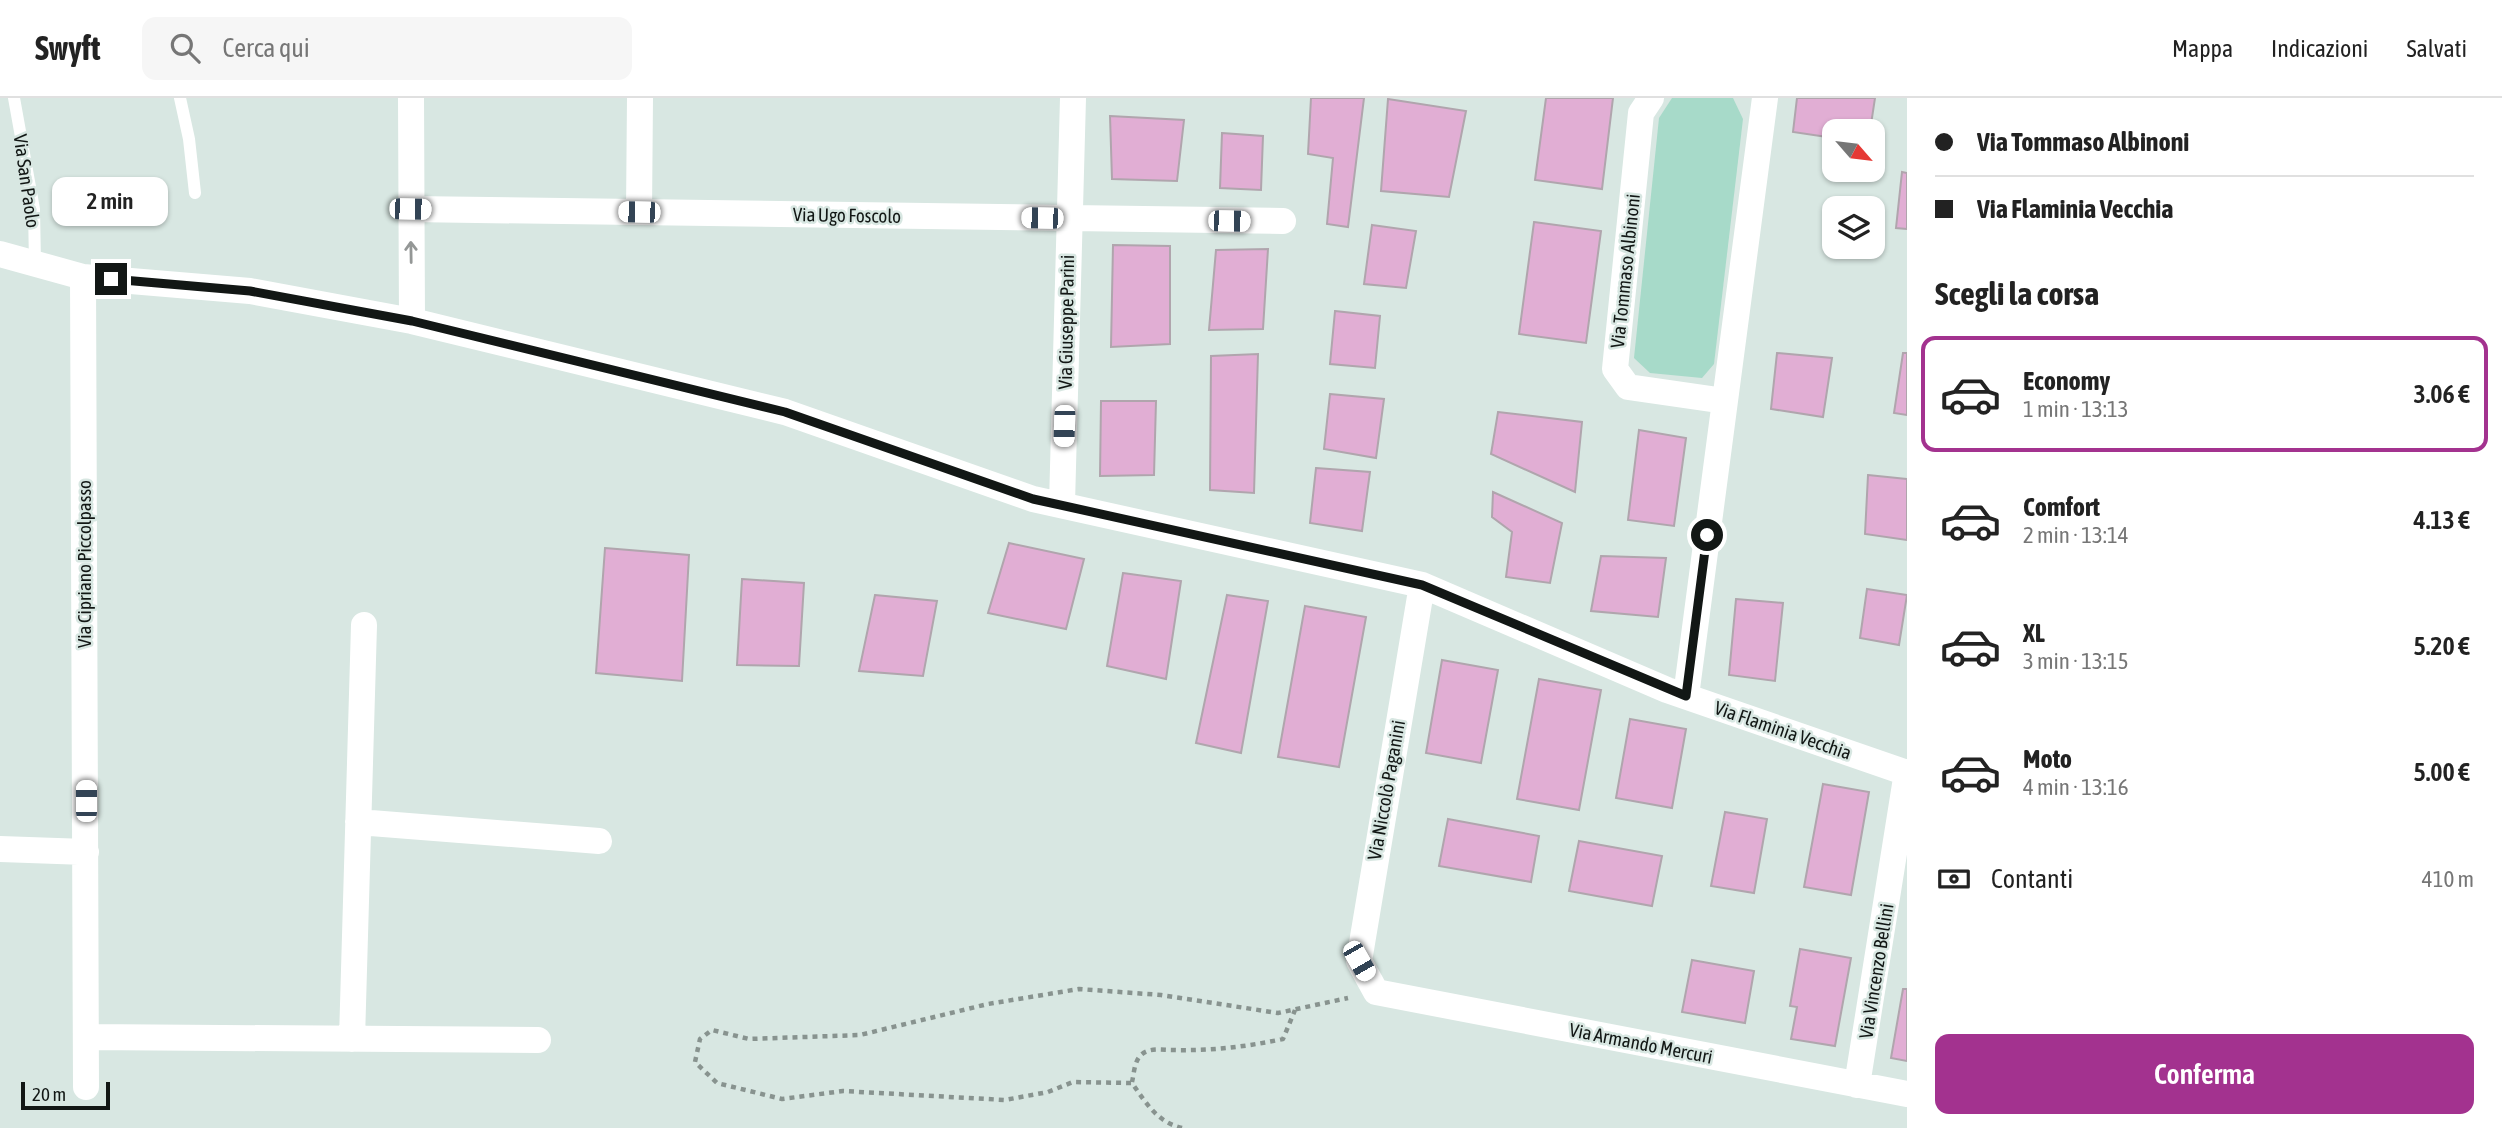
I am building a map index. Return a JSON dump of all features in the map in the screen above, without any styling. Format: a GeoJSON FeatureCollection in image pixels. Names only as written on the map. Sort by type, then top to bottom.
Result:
{"type":"FeatureCollection","features":[{"type":"Feature","properties":{"kind":"street"},"geometry":{"type":"LineString","coordinates":[[411,98],[412,321]]}},
{"type":"Feature","properties":{"kind":"street"},"geometry":{"type":"LineString","coordinates":[[639,212],[640,98]]}},
{"type":"Feature","properties":{"kind":"street","name":"Via Giuseppe Parini"},"geometry":{"type":"LineString","coordinates":[[1062,505],[1073,98]]}},
{"type":"Feature","properties":{"kind":"street","name":"Via Tommaso Albinoni"},"geometry":{"type":"LineString","coordinates":[[1651,98],[1641,113],[1615,369],[1629,387],[1725,401]]}},
{"type":"Feature","properties":{"kind":"street"},"geometry":{"type":"LineString","coordinates":[[1686,696],[1765,98]]}},
{"type":"Feature","properties":{"kind":"street","name":"Via Ugo Foscolo"},"geometry":{"type":"LineString","coordinates":[[410,209],[1283,221]]}},
{"type":"Feature","properties":{"kind":"street","name":"Via Flaminia Vecchia"},"geometry":{"type":"LineString","coordinates":[[0,254],[83,277],[250,291],[412,321],[785,412],[1033,499],[1422,585],[1686,696],[1907,772]]}},
{"type":"Feature","properties":{"kind":"street","name":"Via Cipriano Piccolpasso"},"geometry":{"type":"LineString","coordinates":[[83,277],[86,1087]]}},
{"type":"Feature","properties":{"kind":"street","name":"Via Niccolò Paganini"},"geometry":{"type":"LineString","coordinates":[[1376,992],[1359,961],[1422,585]]}},
{"type":"Feature","properties":{"kind":"street"},"geometry":{"type":"LineString","coordinates":[[352,1039],[364,625]]}},
{"type":"Feature","properties":{"kind":"street","name":"Via Vincenzo Bellini"},"geometry":{"type":"LineString","coordinates":[[1857,1085],[1907,772]]}},
{"type":"Feature","properties":{"kind":"street"},"geometry":{"type":"LineString","coordinates":[[358,822],[599,841]]}},
{"type":"Feature","properties":{"kind":"street"},"geometry":{"type":"LineString","coordinates":[[0,849],[86,852]]}},
{"type":"Feature","properties":{"kind":"street","name":"Via Armando Mercuri"},"geometry":{"type":"LineString","coordinates":[[1376,992],[1907,1094]]}},
{"type":"Feature","properties":{"kind":"street"},"geometry":{"type":"LineString","coordinates":[[86,1037],[538,1040]]}},
{"type":"Feature","properties":{"kind":"lane","name":"Via San Paolo"},"geometry":{"type":"LineString","coordinates":[[14,98],[34,209],[35,264]]}},
{"type":"Feature","properties":{"kind":"lane"},"geometry":{"type":"LineString","coordinates":[[180,98],[189,139],[195,193]]}},
{"type":"Feature","properties":{"kind":"path"},"geometry":{"type":"LineString","coordinates":[[1132,1083],[1073,1082],[1048,1093],[1005,1100],[843,1091],[782,1099],[717,1083],[695,1062],[700,1039],[712,1030],[749,1039],[860,1035],[988,1004],[1079,989],[1161,995],[1278,1013],[1376,992]]}},
{"type":"Feature","properties":{"kind":"path"},"geometry":{"type":"LineString","coordinates":[[1182,1128],[1168,1124],[1150,1110],[1132,1083],[1140,1056],[1152,1049],[1240,1048],[1283,1039],[1295,1009]]}},
{"type":"Feature","properties":{"kind":"green space"},"geometry":{"type":"Polygon","coordinates":[[[1672,98],[1733,98],[1743,119],[1714,364],[1702,378],[1650,373],[1634,358],[1659,118],[1672,98]]]}},
{"type":"Feature","properties":{"kind":"building"},"geometry":{"type":"Polygon","coordinates":[[[1311,98],[1364,98],[1348,227],[1327,224],[1333,158],[1308,154],[1311,98]]]}},
{"type":"Feature","properties":{"kind":"building"},"geometry":{"type":"Polygon","coordinates":[[[1546,98],[1613,98],[1602,189],[1535,180],[1546,98]]]}},
{"type":"Feature","properties":{"kind":"building"},"geometry":{"type":"Polygon","coordinates":[[[1797,98],[1875,98],[1872,119],[1822,119],[1822,136],[1793,132],[1797,98]]]}},
{"type":"Feature","properties":{"kind":"building"},"geometry":{"type":"Polygon","coordinates":[[[1388,99],[1466,111],[1449,197],[1381,191],[1388,99]]]}},
{"type":"Feature","properties":{"kind":"building"},"geometry":{"type":"Polygon","coordinates":[[[1110,116],[1184,120],[1177,181],[1112,179],[1110,116]]]}},
{"type":"Feature","properties":{"kind":"building"},"geometry":{"type":"Polygon","coordinates":[[[1222,133],[1263,136],[1261,190],[1220,188],[1222,133]]]}},
{"type":"Feature","properties":{"kind":"building"},"geometry":{"type":"Polygon","coordinates":[[[1902,172],[1907,173],[1907,229],[1896,228],[1902,172]]]}},
{"type":"Feature","properties":{"kind":"building"},"geometry":{"type":"Polygon","coordinates":[[[1534,222],[1601,231],[1586,343],[1519,334],[1534,222]]]}},
{"type":"Feature","properties":{"kind":"building"},"geometry":{"type":"Polygon","coordinates":[[[1372,225],[1416,231],[1406,288],[1364,284],[1372,225]]]}},
{"type":"Feature","properties":{"kind":"building"},"geometry":{"type":"Polygon","coordinates":[[[1113,245],[1170,246],[1170,344],[1111,347],[1113,245]]]}},
{"type":"Feature","properties":{"kind":"building"},"geometry":{"type":"Polygon","coordinates":[[[1268,249],[1263,329],[1209,330],[1216,250],[1268,249]]]}},
{"type":"Feature","properties":{"kind":"building"},"geometry":{"type":"Polygon","coordinates":[[[1335,311],[1380,316],[1375,368],[1330,364],[1335,311]]]}},
{"type":"Feature","properties":{"kind":"building"},"geometry":{"type":"Polygon","coordinates":[[[1777,353],[1832,358],[1823,417],[1771,409],[1777,353]]]}},
{"type":"Feature","properties":{"kind":"building"},"geometry":{"type":"Polygon","coordinates":[[[1903,353],[1907,353],[1907,415],[1894,413],[1903,353]]]}},
{"type":"Feature","properties":{"kind":"building"},"geometry":{"type":"Polygon","coordinates":[[[1258,354],[1254,493],[1210,490],[1211,356],[1258,354]]]}},
{"type":"Feature","properties":{"kind":"building"},"geometry":{"type":"Polygon","coordinates":[[[1330,394],[1384,399],[1376,458],[1324,449],[1330,394]]]}},
{"type":"Feature","properties":{"kind":"building"},"geometry":{"type":"Polygon","coordinates":[[[1101,401],[1156,401],[1154,475],[1100,476],[1101,401]]]}},
{"type":"Feature","properties":{"kind":"building"},"geometry":{"type":"Polygon","coordinates":[[[1498,412],[1582,422],[1575,492],[1491,454],[1498,412]]]}},
{"type":"Feature","properties":{"kind":"building"},"geometry":{"type":"Polygon","coordinates":[[[1639,430],[1686,438],[1674,526],[1628,520],[1639,430]]]}},
{"type":"Feature","properties":{"kind":"building"},"geometry":{"type":"Polygon","coordinates":[[[1316,468],[1370,472],[1362,531],[1310,523],[1316,468]]]}},
{"type":"Feature","properties":{"kind":"building"},"geometry":{"type":"Polygon","coordinates":[[[1868,475],[1907,479],[1907,540],[1865,534],[1868,475]]]}},
{"type":"Feature","properties":{"kind":"building"},"geometry":{"type":"Polygon","coordinates":[[[1493,492],[1562,523],[1550,583],[1506,577],[1512,532],[1492,517],[1493,492]]]}},
{"type":"Feature","properties":{"kind":"building"},"geometry":{"type":"Polygon","coordinates":[[[1009,543],[1084,559],[1066,629],[988,613],[1009,543]]]}},
{"type":"Feature","properties":{"kind":"building"},"geometry":{"type":"Polygon","coordinates":[[[605,548],[689,555],[682,681],[596,673],[605,548]]]}},
{"type":"Feature","properties":{"kind":"building"},"geometry":{"type":"Polygon","coordinates":[[[1601,556],[1666,558],[1658,617],[1591,611],[1601,556]]]}},
{"type":"Feature","properties":{"kind":"building"},"geometry":{"type":"Polygon","coordinates":[[[1123,573],[1181,581],[1166,679],[1107,666],[1123,573]]]}},
{"type":"Feature","properties":{"kind":"building"},"geometry":{"type":"Polygon","coordinates":[[[742,579],[804,583],[799,666],[737,665],[742,579]]]}},
{"type":"Feature","properties":{"kind":"building"},"geometry":{"type":"Polygon","coordinates":[[[1867,589],[1907,595],[1899,645],[1860,638],[1867,589]]]}},
{"type":"Feature","properties":{"kind":"building"},"geometry":{"type":"Polygon","coordinates":[[[875,595],[937,601],[923,676],[859,671],[875,595]]]}},
{"type":"Feature","properties":{"kind":"building"},"geometry":{"type":"Polygon","coordinates":[[[1227,595],[1268,601],[1241,753],[1196,743],[1227,595]]]}},
{"type":"Feature","properties":{"kind":"building"},"geometry":{"type":"Polygon","coordinates":[[[1736,599],[1783,603],[1775,681],[1729,675],[1736,599]]]}},
{"type":"Feature","properties":{"kind":"building"},"geometry":{"type":"Polygon","coordinates":[[[1305,606],[1366,617],[1339,767],[1278,757],[1305,606]]]}},
{"type":"Feature","properties":{"kind":"building"},"geometry":{"type":"Polygon","coordinates":[[[1442,660],[1498,670],[1481,763],[1426,753],[1442,660]]]}},
{"type":"Feature","properties":{"kind":"building"},"geometry":{"type":"Polygon","coordinates":[[[1539,679],[1601,690],[1579,810],[1517,799],[1539,679]]]}},
{"type":"Feature","properties":{"kind":"building"},"geometry":{"type":"Polygon","coordinates":[[[1630,719],[1686,729],[1672,808],[1616,798],[1630,719]]]}},
{"type":"Feature","properties":{"kind":"building"},"geometry":{"type":"Polygon","coordinates":[[[1823,784],[1869,792],[1851,895],[1804,887],[1823,784]]]}},
{"type":"Feature","properties":{"kind":"building"},"geometry":{"type":"Polygon","coordinates":[[[1725,812],[1767,819],[1754,893],[1711,886],[1725,812]]]}},
{"type":"Feature","properties":{"kind":"building"},"geometry":{"type":"Polygon","coordinates":[[[1448,819],[1539,836],[1531,882],[1439,866],[1448,819]]]}},
{"type":"Feature","properties":{"kind":"building"},"geometry":{"type":"Polygon","coordinates":[[[1579,841],[1662,856],[1652,906],[1569,891],[1579,841]]]}},
{"type":"Feature","properties":{"kind":"building"},"geometry":{"type":"Polygon","coordinates":[[[1800,949],[1851,958],[1835,1046],[1791,1039],[1797,1007],[1790,1006],[1800,949]]]}},
{"type":"Feature","properties":{"kind":"building"},"geometry":{"type":"Polygon","coordinates":[[[1692,960],[1754,971],[1745,1023],[1682,1012],[1692,960]]]}},
{"type":"Feature","properties":{"kind":"building"},"geometry":{"type":"Polygon","coordinates":[[[1903,989],[1907,989],[1907,1061],[1891,1058],[1903,989]]]}},
{"type":"Feature","properties":{"kind":"route"},"geometry":{"type":"LineString","coordinates":[[111,279],[250,291],[412,321],[785,412],[1033,499],[1422,585],[1686,696],[1707,535]]}}]}
